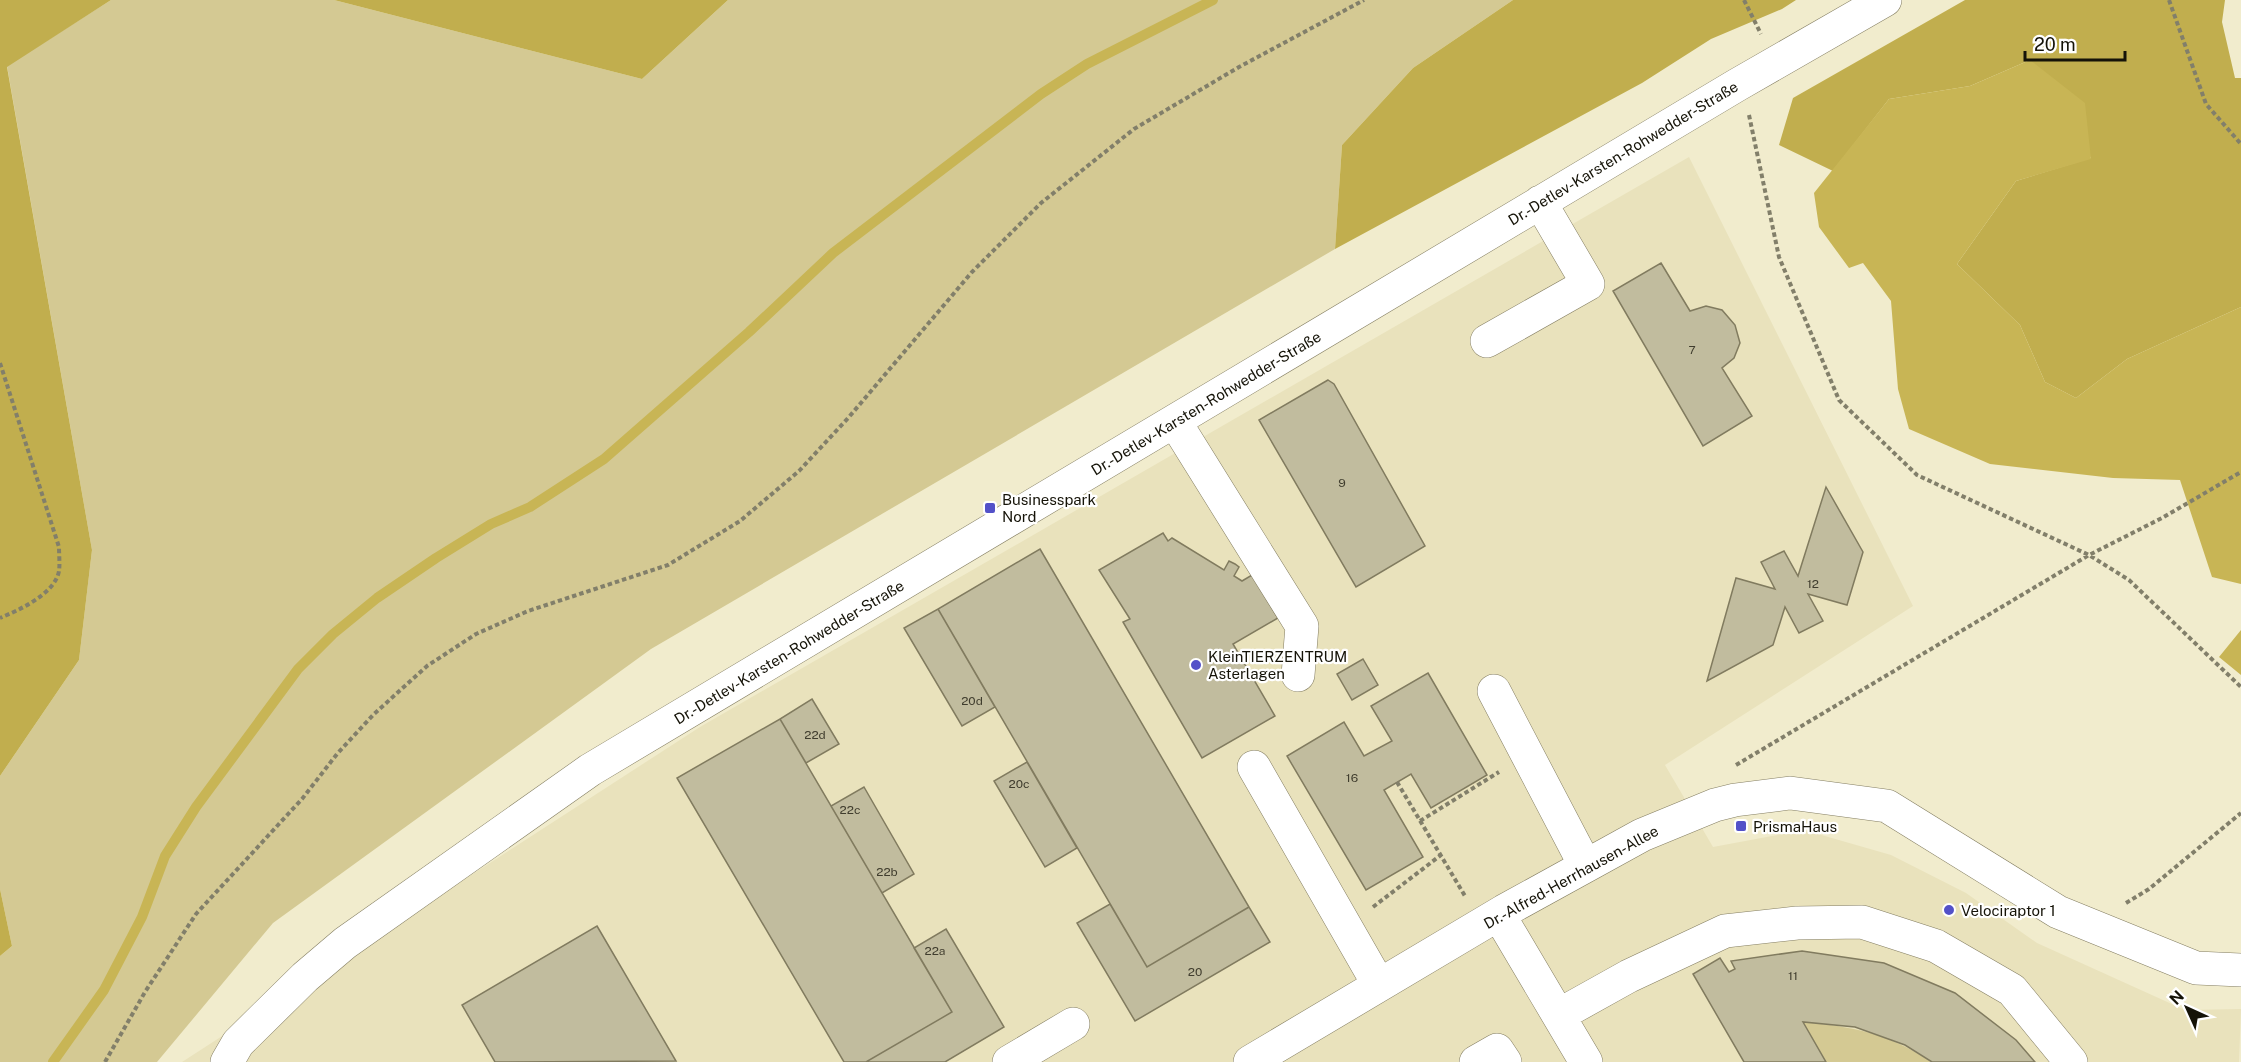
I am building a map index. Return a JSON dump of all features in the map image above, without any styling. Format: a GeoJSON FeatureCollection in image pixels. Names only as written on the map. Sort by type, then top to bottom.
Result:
{"type":"FeatureCollection","features":[{"type":"Feature","properties":{"kind":"street","name":"Dr.-Detlev-Karsten-Rohwedder-Straße"},"geometry":{"type":"LineString","coordinates":[[227,1062],[238,1043],[305,977],[345,943],[590,770],[1540,202],[1885,0]]}},
{"type":"Feature","properties":{"kind":"street"},"geometry":{"type":"LineString","coordinates":[[1487,341],[1588,284],[1540,202]]}},
{"type":"Feature","properties":{"kind":"street"},"geometry":{"type":"LineString","coordinates":[[1175,422],[1302,626],[1298,675]]}},
{"type":"Feature","properties":{"kind":"street"},"geometry":{"type":"LineString","coordinates":[[1494,691],[1585,866]]}},
{"type":"Feature","properties":{"kind":"street"},"geometry":{"type":"LineString","coordinates":[[1254,767],[1379,986]]}},
{"type":"Feature","properties":{"kind":"street","name":"Dr.-Alfred-Herrhausen-Allee"},"geometry":{"type":"LineString","coordinates":[[1250,1062],[1491,920],[1642,835],[1715,805],[1790,793],[1887,806],[2058,912],[2196,968],[2241,970]]}},
{"type":"Feature","properties":{"kind":"street"},"geometry":{"type":"LineString","coordinates":[[1491,920],[1559,1015],[1586,1062]]}},
{"type":"Feature","properties":{"kind":"street"},"geometry":{"type":"LineString","coordinates":[[1559,1015],[1629,976],[1725,931],[1797,923],[1862,922],[1936,946],[2012,990],[2071,1062]]}},
{"type":"Feature","properties":{"kind":"street"},"geometry":{"type":"LineString","coordinates":[[1009,1062],[1073,1024]]}},
{"type":"Feature","properties":{"kind":"street"},"geometry":{"type":"LineString","coordinates":[[1476,1062],[1497,1050],[1505,1062]]}},
{"type":"Feature","properties":{"kind":"path"},"geometry":{"type":"LineString","coordinates":[[105,1062],[196,914],[302,800],[337,754],[374,714],[427,666],[476,634],[528,611],[668,565],[740,521],[806,463],[849,417],[972,272],[1041,203],[1134,129],[1239,67],[1364,0]]}},
{"type":"Feature","properties":{"kind":"path"},"geometry":{"type":"LineString","coordinates":[[2169,0],[2206,104],[2241,144]]}},
{"type":"Feature","properties":{"kind":"path"},"geometry":{"type":"LineString","coordinates":[[1737,85],[1752,123],[1779,257],[1839,400],[1917,475],[2089,555],[2129,580],[2241,687]]}},
{"type":"Feature","properties":{"kind":"path"},"geometry":{"type":"LineString","coordinates":[[0,363],[59,547],[59,574],[46,591],[26,608],[0,618]]}},
{"type":"Feature","properties":{"kind":"path"},"geometry":{"type":"LineString","coordinates":[[1715,805],[1717,776],[2089,555],[2162,518],[2241,472]]}},
{"type":"Feature","properties":{"kind":"path"},"geometry":{"type":"LineString","coordinates":[[1420,821],[1528,755]]}},
{"type":"Feature","properties":{"kind":"path"},"geometry":{"type":"LineString","coordinates":[[1397,782],[1441,855],[1491,920]]}},
{"type":"Feature","properties":{"kind":"path"},"geometry":{"type":"LineString","coordinates":[[2090,925],[2149,889],[2241,813]]}},
{"type":"Feature","properties":{"kind":"path"},"geometry":{"type":"LineString","coordinates":[[1346,928],[1441,855]]}},
{"type":"Feature","properties":{"kind":"shaded area"},"geometry":{"type":"Polygon","coordinates":[[[0,0],[111,0],[7,67],[92,550],[79,660],[0,776],[0,0]]]}},
{"type":"Feature","properties":{"kind":"shaded area"},"geometry":{"type":"Polygon","coordinates":[[[111,0],[334,0],[642,79],[728,0],[1513,0],[1413,68],[1342,145],[1335,249],[651,649],[273,923],[157,1062],[0,1062],[0,956],[12,946],[0,889],[0,776],[79,660],[92,550],[7,66],[111,0]]]}},
{"type":"Feature","properties":{"kind":"shaded area"},"geometry":{"type":"Polygon","coordinates":[[[334,0],[728,0],[642,79],[334,0]]]}},
{"type":"Feature","properties":{"kind":"shaded area"},"geometry":{"type":"Polygon","coordinates":[[[1513,0],[1796,0],[1782,9],[1711,39],[1642,83],[1335,249],[1342,145],[1413,68],[1513,0]]]}},
{"type":"Feature","properties":{"kind":"shaded area"},"geometry":{"type":"Polygon","coordinates":[[[1965,0],[2225,0],[2222,22],[2235,78],[2241,78],[2241,307],[2127,359],[2076,398],[2045,382],[2020,325],[1957,264],[2016,181],[2091,158],[2030,60],[1970,86],[1889,99],[1833,171],[1779,145],[1793,98],[1965,0]]]}},
{"type":"Feature","properties":{"kind":"shaded area"},"geometry":{"type":"Polygon","coordinates":[[[2030,60],[2085,103],[2091,159],[2016,181],[1957,264],[2020,325],[2045,382],[2076,398],[2127,359],[2241,307],[2241,584],[2212,577],[2180,480],[2113,478],[1990,464],[1909,429],[1898,389],[1891,301],[1863,263],[1849,268],[1819,227],[1814,193],[1889,99],[1970,86],[2030,60]]]}},
{"type":"Feature","properties":{"kind":"shaded area"},"geometry":{"type":"Polygon","coordinates":[[[1689,157],[1913,606],[1665,765],[1713,847],[1804,830],[1891,855],[1966,893],[2037,943],[2185,1010],[2241,1009],[2239,1062],[182,1062],[700,727],[1689,157]]]}},
{"type":"Feature","properties":{"kind":"shaded area"},"geometry":{"type":"Polygon","coordinates":[[[2241,630],[2241,675],[2219,657],[2241,630]]]}},
{"type":"Feature","properties":{"kind":"shaded area"},"geometry":{"type":"Polygon","coordinates":[[[0,889],[12,946],[0,956],[0,889]]]}},
{"type":"Feature","properties":{"kind":"shaded area"},"geometry":{"type":"Polygon","coordinates":[[[1803,1022],[1839,1026],[1870,1033],[1900,1044],[1932,1062],[1826,1062],[1803,1022]]]}},
{"type":"Feature","properties":{"kind":"building"},"geometry":{"type":"Polygon","coordinates":[[[1661,263],[1690,311],[1706,306],[1722,310],[1735,325],[1740,343],[1734,358],[1722,368],[1752,416],[1703,446],[1613,291],[1661,263]]]}},
{"type":"Feature","properties":{"kind":"building"},"geometry":{"type":"Polygon","coordinates":[[[1328,380],[1334,384],[1425,546],[1356,587],[1259,420],[1328,380]]]}},
{"type":"Feature","properties":{"kind":"building"},"geometry":{"type":"Polygon","coordinates":[[[1826,487],[1863,552],[1847,605],[1808,594],[1823,621],[1799,633],[1785,607],[1773,645],[1707,681],[1736,578],[1775,589],[1761,562],[1784,551],[1798,576],[1826,487]]]}},
{"type":"Feature","properties":{"kind":"building","name":"KleinTIERZENTRUM Asterlagen"},"geometry":{"type":"Polygon","coordinates":[[[1163,533],[1168,541],[1172,538],[1224,570],[1229,561],[1235,564],[1239,567],[1234,576],[1242,581],[1252,575],[1278,618],[1233,644],[1275,716],[1202,758],[1123,622],[1130,619],[1099,570],[1163,533]]]}},
{"type":"Feature","properties":{"kind":"building"},"geometry":{"type":"Polygon","coordinates":[[[1040,549],[1249,907],[1147,967],[938,609],[1040,549]]]}},
{"type":"Feature","properties":{"kind":"building"},"geometry":{"type":"Polygon","coordinates":[[[938,609],[995,707],[962,726],[904,628],[938,609]]]}},
{"type":"Feature","properties":{"kind":"building"},"geometry":{"type":"Polygon","coordinates":[[[1363,659],[1378,685],[1352,700],[1337,674],[1363,659]]]}},
{"type":"Feature","properties":{"kind":"building"},"geometry":{"type":"Polygon","coordinates":[[[1428,673],[1487,775],[1431,808],[1411,774],[1384,790],[1423,857],[1366,890],[1287,756],[1344,722],[1364,756],[1392,741],[1371,706],[1428,673]]]}},
{"type":"Feature","properties":{"kind":"building"},"geometry":{"type":"Polygon","coordinates":[[[812,699],[839,744],[806,763],[780,719],[812,699]]]}},
{"type":"Feature","properties":{"kind":"building"},"geometry":{"type":"Polygon","coordinates":[[[780,719],[952,1012],[866,1062],[844,1062],[677,778],[780,719]]]}},
{"type":"Feature","properties":{"kind":"building"},"geometry":{"type":"Polygon","coordinates":[[[1027,762],[1077,848],[1045,867],[994,781],[1027,762]]]}},
{"type":"Feature","properties":{"kind":"building"},"geometry":{"type":"Polygon","coordinates":[[[864,787],[914,874],[882,893],[831,806],[864,787]]]}},
{"type":"Feature","properties":{"kind":"building"},"geometry":{"type":"Polygon","coordinates":[[[1110,904],[1147,967],[1249,907],[1270,942],[1135,1021],[1077,923],[1110,904]]]}},
{"type":"Feature","properties":{"kind":"building"},"geometry":{"type":"Polygon","coordinates":[[[597,926],[676,1061],[495,1062],[462,1005],[597,926]]]}},
{"type":"Feature","properties":{"kind":"building"},"geometry":{"type":"Polygon","coordinates":[[[946,929],[1004,1027],[945,1062],[866,1062],[952,1012],[914,948],[946,929]]]}},
{"type":"Feature","properties":{"kind":"building"},"geometry":{"type":"Polygon","coordinates":[[[1802,951],[1884,963],[1955,993],[2016,1040],[2035,1062],[1932,1062],[1905,1045],[1855,1027],[1803,1022],[1826,1062],[1744,1062],[1693,974],[1720,958],[1729,972],[1735,969],[1731,961],[1802,951]]]}},
{"type":"Feature","properties":{"kind":"waterway"},"geometry":{"type":"LineString","coordinates":[[53,1062],[104,990],[142,917],[165,856],[196,807],[298,669],[333,634],[377,598],[436,558],[491,524],[530,507],[604,459],[749,332],[833,253],[1041,94],[1087,64],[1213,0]]}},
{"type":"Feature","properties":{"kind":"place","name":"Businesspark Nord"},"geometry":{"type":"Point","coordinates":[990,508]}},
{"type":"Feature","properties":{"kind":"place","name":"KleinTIERZENTRUM Asterlagen"},"geometry":{"type":"Point","coordinates":[1196,665]}},
{"type":"Feature","properties":{"kind":"place","name":"PrismaHaus"},"geometry":{"type":"Point","coordinates":[1741,826]}},
{"type":"Feature","properties":{"kind":"place","name":"Velociraptor 1"},"geometry":{"type":"Point","coordinates":[1949,910]}}]}
